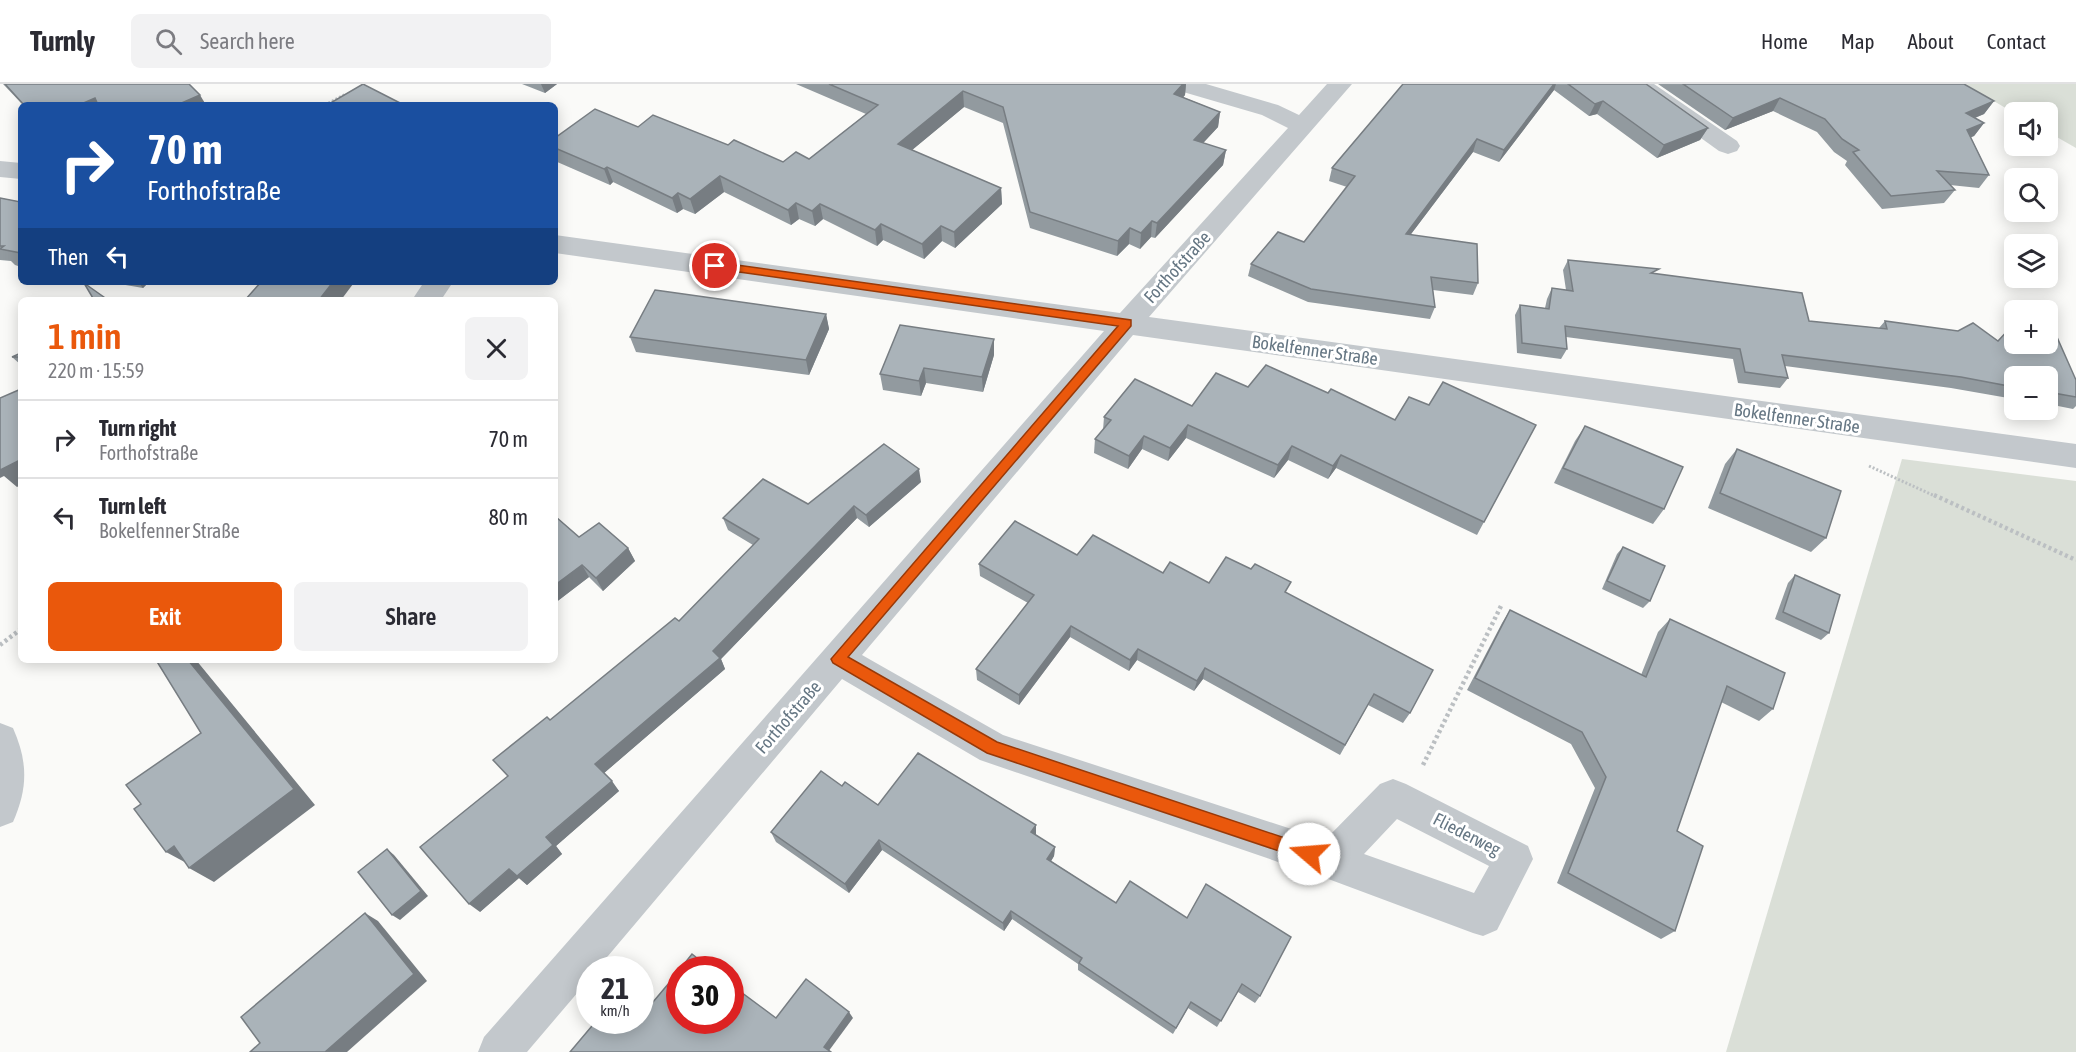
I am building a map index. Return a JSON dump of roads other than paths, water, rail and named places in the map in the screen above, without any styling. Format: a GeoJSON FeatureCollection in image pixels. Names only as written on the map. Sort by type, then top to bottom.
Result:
{"type":"FeatureCollection","features":[{"type":"Feature","properties":{"kind":"street"},"geometry":{"type":"LineString","coordinates":[[1181,84],[1270,110],[1302,125]]}},
{"type":"Feature","properties":{"kind":"street","name":"Forthofstraße"},"geometry":{"type":"LineString","coordinates":[[499,1052],[1127,323],[1340,84]]}},
{"type":"Feature","properties":{"kind":"street"},"geometry":{"type":"LineString","coordinates":[[1638,84],[1728,146]]}},
{"type":"Feature","properties":{"kind":"street"},"geometry":{"type":"LineString","coordinates":[[0,169],[18,171]]}},
{"type":"Feature","properties":{"kind":"street","name":"Bokelfenner Straße"},"geometry":{"type":"LineString","coordinates":[[558,244],[2076,456]]}},
{"type":"Feature","properties":{"kind":"street","name":"Fliederweg"},"geometry":{"type":"LineString","coordinates":[[838,659],[993,748],[1331,861],[1483,916],[1514,859],[1393,797],[1331,861]]}},
{"type":"Feature","properties":{"kind":"street"},"geometry":{"type":"LineString","coordinates":[[0,740],[7,756],[5,798],[0,809]]}}]}
